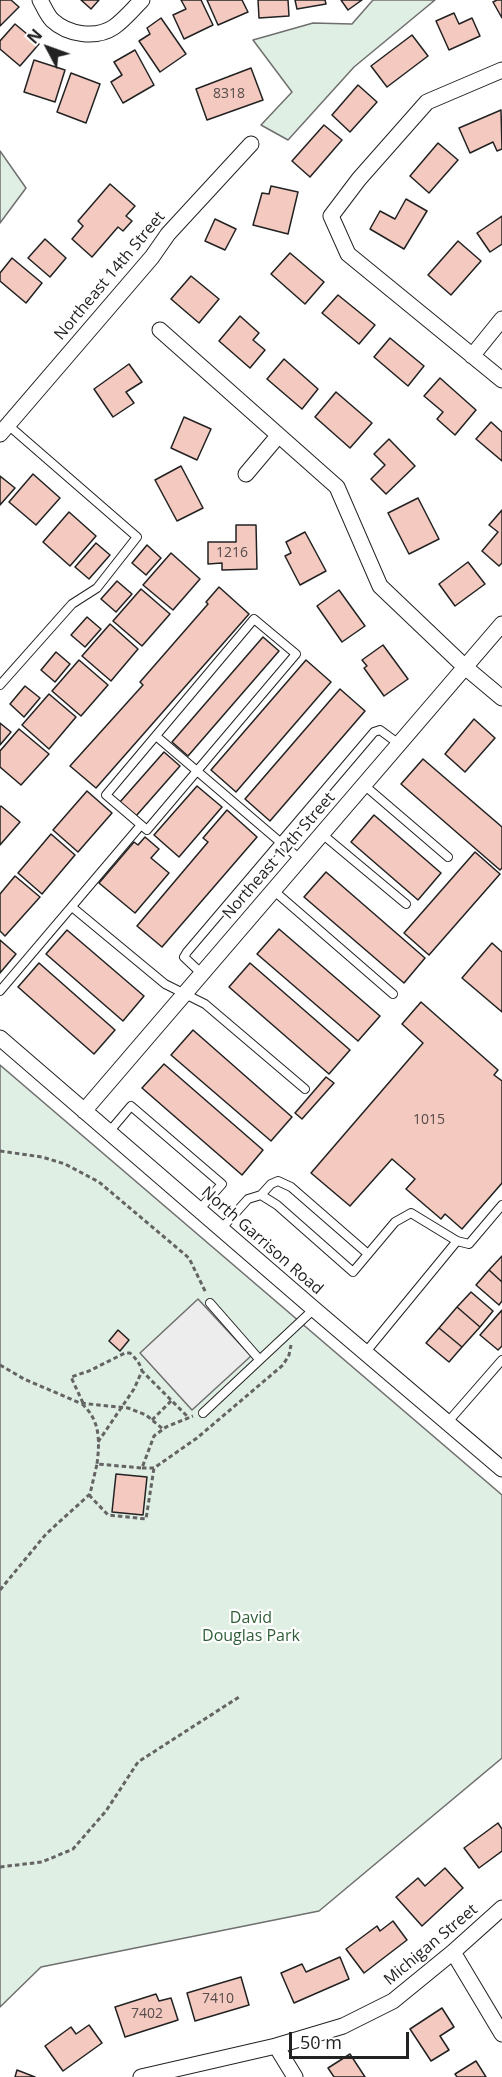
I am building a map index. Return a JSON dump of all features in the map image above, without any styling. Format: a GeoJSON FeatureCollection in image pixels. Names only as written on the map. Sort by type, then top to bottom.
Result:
{"type":"FeatureCollection","features":[{"type":"Feature","properties":{"kind":"street"},"geometry":{"type":"LineString","coordinates":[[40,0],[50,19],[63,29],[78,33],[98,34],[112,28],[142,0]]}},
{"type":"Feature","properties":{"kind":"street"},"geometry":{"type":"LineString","coordinates":[[502,70],[427,102],[359,179],[331,216],[348,254],[502,380]]}},
{"type":"Feature","properties":{"kind":"street","name":"Northeast 14th Street"},"geometry":{"type":"LineString","coordinates":[[4,429],[152,257],[168,234],[251,144]]}},
{"type":"Feature","properties":{"kind":"street"},"geometry":{"type":"LineString","coordinates":[[472,356],[502,318]]}},
{"type":"Feature","properties":{"kind":"street"},"geometry":{"type":"LineString","coordinates":[[160,330],[337,487],[380,586],[465,667],[502,698]]}},
{"type":"Feature","properties":{"kind":"street"},"geometry":{"type":"LineString","coordinates":[[246,474],[279,436]]}},
{"type":"Feature","properties":{"kind":"street","name":"Northeast 12th Street"},"geometry":{"type":"LineString","coordinates":[[84,1111],[502,624]]}},
{"type":"Feature","properties":{"kind":"street","name":"North Garrison Road"},"geometry":{"type":"LineString","coordinates":[[0,1038],[314,1310],[502,1469]]}},
{"type":"Feature","properties":{"kind":"street","name":"Michigan Street"},"geometry":{"type":"LineString","coordinates":[[141,2077],[276,2046],[343,2026],[393,2001],[502,1908]]}},
{"type":"Feature","properties":{"kind":"street"},"geometry":{"type":"LineString","coordinates":[[453,1952],[502,2034]]}},
{"type":"Feature","properties":{"kind":"street"},"geometry":{"type":"LineString","coordinates":[[276,2046],[295,2077]]}},
{"type":"Feature","properties":{"kind":"lane"},"geometry":{"type":"LineString","coordinates":[[0,685],[72,604],[97,588],[137,537],[4,429]]}},
{"type":"Feature","properties":{"kind":"lane"},"geometry":{"type":"LineString","coordinates":[[254,619],[296,654],[197,771],[147,830],[106,795],[254,619]]}},
{"type":"Feature","properties":{"kind":"lane"},"geometry":{"type":"LineString","coordinates":[[202,974],[184,957],[186,952],[374,732],[380,730],[399,744]]}},
{"type":"Feature","properties":{"kind":"lane"},"geometry":{"type":"LineString","coordinates":[[156,736],[300,859]]}},
{"type":"Feature","properties":{"kind":"lane"},"geometry":{"type":"LineString","coordinates":[[364,785],[448,857]]}},
{"type":"Feature","properties":{"kind":"lane"},"geometry":{"type":"LineString","coordinates":[[0,992],[141,825]]}},
{"type":"Feature","properties":{"kind":"lane"},"geometry":{"type":"LineString","coordinates":[[322,834],[406,904]]}},
{"type":"Feature","properties":{"kind":"lane"},"geometry":{"type":"LineString","coordinates":[[273,890],[393,994]]}},
{"type":"Feature","properties":{"kind":"lane"},"geometry":{"type":"LineString","coordinates":[[72,907],[165,984],[205,1004],[305,1089]]}},
{"type":"Feature","properties":{"kind":"lane"},"geometry":{"type":"LineString","coordinates":[[109,1132],[131,1106],[222,1184],[199,1210]]}},
{"type":"Feature","properties":{"kind":"lane"},"geometry":{"type":"LineString","coordinates":[[221,1229],[248,1199],[261,1195],[271,1184],[278,1181],[291,1187],[368,1254]]}},
{"type":"Feature","properties":{"kind":"lane"},"geometry":{"type":"LineString","coordinates":[[261,1195],[277,1205],[353,1272],[394,1222],[411,1213],[457,1241],[469,1244],[502,1205]]}},
{"type":"Feature","properties":{"kind":"lane"},"geometry":{"type":"LineString","coordinates":[[365,1353],[457,1241]]}},
{"type":"Feature","properties":{"kind":"lane"},"geometry":{"type":"LineString","coordinates":[[210,1303],[259,1359]]}},
{"type":"Feature","properties":{"kind":"lane"},"geometry":{"type":"LineString","coordinates":[[203,1413],[314,1310]]}},
{"type":"Feature","properties":{"kind":"lane"},"geometry":{"type":"LineString","coordinates":[[447,1423],[502,1360]]}},
{"type":"Feature","properties":{"kind":"path"},"geometry":{"type":"LineString","coordinates":[[0,1150],[42,1157],[65,1164],[99,1182],[189,1258],[210,1303]]}},
{"type":"Feature","properties":{"kind":"path"},"geometry":{"type":"LineString","coordinates":[[97,1464],[154,1468],[197,1438],[284,1365],[290,1355],[292,1343],[288,1333]]}},
{"type":"Feature","properties":{"kind":"path"},"geometry":{"type":"LineString","coordinates":[[0,1590],[46,1534],[89,1495],[97,1464],[98,1428],[92,1413],[82,1403],[71,1377],[89,1371],[125,1353],[130,1353],[141,1365],[142,1371],[134,1389],[98,1442]]}},
{"type":"Feature","properties":{"kind":"path"},"geometry":{"type":"LineString","coordinates":[[0,1365],[24,1379],[82,1403],[128,1408],[146,1415],[163,1429]]}},
{"type":"Feature","properties":{"kind":"path"},"geometry":{"type":"LineString","coordinates":[[142,1371],[189,1418]]}},
{"type":"Feature","properties":{"kind":"path"},"geometry":{"type":"LineString","coordinates":[[152,1420],[172,1400]]}},
{"type":"Feature","properties":{"kind":"path"},"geometry":{"type":"LineString","coordinates":[[142,1468],[154,1436],[163,1429],[203,1413]]}},
{"type":"Feature","properties":{"kind":"path"},"geometry":{"type":"LineString","coordinates":[[89,1495],[108,1515],[146,1519],[154,1468]]}},
{"type":"Feature","properties":{"kind":"path"},"geometry":{"type":"LineString","coordinates":[[0,1867],[42,1862],[73,1849],[106,1811],[138,1762],[239,1697]]}},
{"type":"Feature","properties":{"kind":"green space"},"geometry":{"type":"Polygon","coordinates":[[[373,0],[435,0],[354,67],[288,140],[261,125],[292,92],[253,40],[313,23],[352,24],[373,0]]]}},
{"type":"Feature","properties":{"kind":"green space"},"geometry":{"type":"Polygon","coordinates":[[[0,151],[26,188],[0,223],[0,151]]]}},
{"type":"Feature","properties":{"kind":"green space","name":"David Douglas Park"},"geometry":{"type":"Polygon","coordinates":[[[0,1065],[502,1495],[502,1758],[319,1911],[41,1967],[0,2007],[0,1065]]]}},
{"type":"Feature","properties":{"kind":"shaded area"},"geometry":{"type":"Polygon","coordinates":[[[198,1299],[251,1356],[192,1410],[140,1353],[198,1299]]]}},
{"type":"Feature","properties":{"kind":"building"},"geometry":{"type":"Polygon","coordinates":[[[0,0],[11,0],[19,7],[0,26],[0,0]]]}},
{"type":"Feature","properties":{"kind":"building"},"geometry":{"type":"Polygon","coordinates":[[[81,0],[99,0],[91,9],[81,0]]]}},
{"type":"Feature","properties":{"kind":"building"},"geometry":{"type":"Polygon","coordinates":[[[181,0],[201,0],[213,25],[184,39],[173,15],[186,9],[181,0]]]}},
{"type":"Feature","properties":{"kind":"building"},"geometry":{"type":"Polygon","coordinates":[[[207,0],[242,0],[248,12],[218,25],[207,0]]]}},
{"type":"Feature","properties":{"kind":"building"},"geometry":{"type":"Polygon","coordinates":[[[258,0],[288,0],[289,16],[259,18],[258,0]]]}},
{"type":"Feature","properties":{"kind":"building"},"geometry":{"type":"Polygon","coordinates":[[[295,0],[325,0],[326,4],[297,9],[295,0]]]}},
{"type":"Feature","properties":{"kind":"building"},"geometry":{"type":"Polygon","coordinates":[[[341,0],[362,0],[348,10],[341,0]]]}},
{"type":"Feature","properties":{"kind":"building"},"geometry":{"type":"Polygon","coordinates":[[[502,0],[502,18],[493,2],[502,0]]]}},
{"type":"Feature","properties":{"kind":"building"},"geometry":{"type":"Polygon","coordinates":[[[454,13],[459,24],[472,18],[480,36],[449,50],[436,21],[454,13]]]}},
{"type":"Feature","properties":{"kind":"building"},"geometry":{"type":"Polygon","coordinates":[[[161,18],[186,54],[160,72],[139,41],[150,34],[147,28],[161,18]]]}},
{"type":"Feature","properties":{"kind":"building"},"geometry":{"type":"Polygon","coordinates":[[[15,24],[39,44],[20,66],[0,49],[0,41],[15,24]]]}},
{"type":"Feature","properties":{"kind":"building"},"geometry":{"type":"Polygon","coordinates":[[[412,35],[428,56],[387,87],[371,66],[412,35]]]}},
{"type":"Feature","properties":{"kind":"building"},"geometry":{"type":"Polygon","coordinates":[[[135,50],[154,85],[123,103],[111,82],[122,75],[114,62],[135,50]]]}},
{"type":"Feature","properties":{"kind":"building"},"geometry":{"type":"Polygon","coordinates":[[[34,60],[65,70],[55,102],[24,92],[34,60]]]}},
{"type":"Feature","properties":{"kind":"building"},"geometry":{"type":"Polygon","coordinates":[[[251,68],[263,100],[207,120],[196,89],[251,68]]]}},
{"type":"Feature","properties":{"kind":"building"},"geometry":{"type":"Polygon","coordinates":[[[71,73],[100,84],[86,123],[57,112],[71,73]]]}},
{"type":"Feature","properties":{"kind":"building"},"geometry":{"type":"Polygon","coordinates":[[[358,85],[377,102],[350,132],[332,115],[358,85]]]}},
{"type":"Feature","properties":{"kind":"building"},"geometry":{"type":"Polygon","coordinates":[[[501,110],[502,149],[497,151],[493,142],[470,153],[459,128],[501,110]]]}},
{"type":"Feature","properties":{"kind":"building"},"geometry":{"type":"Polygon","coordinates":[[[324,125],[342,140],[310,177],[292,161],[324,125]]]}},
{"type":"Feature","properties":{"kind":"building"},"geometry":{"type":"Polygon","coordinates":[[[438,143],[458,160],[429,193],[410,176],[438,143]]]}},
{"type":"Feature","properties":{"kind":"building"},"geometry":{"type":"Polygon","coordinates":[[[110,184],[135,206],[126,216],[132,221],[123,231],[118,227],[92,257],[72,239],[83,226],[78,221],[110,184]]]}},
{"type":"Feature","properties":{"kind":"building"},"geometry":{"type":"Polygon","coordinates":[[[271,186],[298,192],[288,234],[253,225],[262,193],[269,194],[271,186]]]}},
{"type":"Feature","properties":{"kind":"building"},"geometry":{"type":"Polygon","coordinates":[[[406,199],[427,211],[404,249],[370,229],[380,211],[395,219],[406,199]]]}},
{"type":"Feature","properties":{"kind":"building"},"geometry":{"type":"Polygon","coordinates":[[[502,216],[502,244],[490,252],[477,233],[502,216]]]}},
{"type":"Feature","properties":{"kind":"building"},"geometry":{"type":"Polygon","coordinates":[[[215,219],[236,229],[225,250],[205,241],[215,219]]]}},
{"type":"Feature","properties":{"kind":"building"},"geometry":{"type":"Polygon","coordinates":[[[45,239],[66,258],[50,277],[28,258],[45,239]]]}},
{"type":"Feature","properties":{"kind":"building"},"geometry":{"type":"Polygon","coordinates":[[[458,241],[481,261],[451,295],[428,275],[458,241]]]}},
{"type":"Feature","properties":{"kind":"building"},"geometry":{"type":"Polygon","coordinates":[[[290,253],[324,282],[305,304],[271,274],[290,253]]]}},
{"type":"Feature","properties":{"kind":"building"},"geometry":{"type":"Polygon","coordinates":[[[12,258],[42,283],[26,303],[0,281],[0,273],[12,258]]]}},
{"type":"Feature","properties":{"kind":"building"},"geometry":{"type":"Polygon","coordinates":[[[191,276],[219,299],[199,323],[171,299],[191,276]]]}},
{"type":"Feature","properties":{"kind":"building"},"geometry":{"type":"Polygon","coordinates":[[[338,295],[375,325],[359,344],[322,313],[338,295]]]}},
{"type":"Feature","properties":{"kind":"building"},"geometry":{"type":"Polygon","coordinates":[[[240,316],[259,333],[253,340],[265,350],[250,368],[219,341],[240,316]]]}},
{"type":"Feature","properties":{"kind":"building"},"geometry":{"type":"Polygon","coordinates":[[[390,338],[424,366],[408,386],[374,357],[390,338]]]}},
{"type":"Feature","properties":{"kind":"building"},"geometry":{"type":"Polygon","coordinates":[[[284,359],[318,389],[302,409],[267,379],[284,359]]]}},
{"type":"Feature","properties":{"kind":"building"},"geometry":{"type":"Polygon","coordinates":[[[129,364],[142,382],[126,392],[134,403],[113,417],[94,389],[129,364]]]}},
{"type":"Feature","properties":{"kind":"building"},"geometry":{"type":"Polygon","coordinates":[[[440,378],[476,410],[455,435],[437,419],[443,412],[424,396],[440,378]]]}},
{"type":"Feature","properties":{"kind":"building"},"geometry":{"type":"Polygon","coordinates":[[[336,392],[372,423],[350,448],[315,417],[336,392]]]}},
{"type":"Feature","properties":{"kind":"building"},"geometry":{"type":"Polygon","coordinates":[[[184,417],[211,429],[197,460],[171,448],[184,417]]]}},
{"type":"Feature","properties":{"kind":"building"},"geometry":{"type":"Polygon","coordinates":[[[491,422],[502,432],[502,461],[476,439],[491,422]]]}},
{"type":"Feature","properties":{"kind":"building"},"geometry":{"type":"Polygon","coordinates":[[[389,439],[415,466],[386,494],[371,479],[385,465],[374,454],[389,439]]]}},
{"type":"Feature","properties":{"kind":"building"},"geometry":{"type":"Polygon","coordinates":[[[181,466],[203,508],[177,521],[155,480],[181,466]]]}},
{"type":"Feature","properties":{"kind":"building"},"geometry":{"type":"Polygon","coordinates":[[[33,474],[60,498],[36,525],[9,502],[33,474]]]}},
{"type":"Feature","properties":{"kind":"building"},"geometry":{"type":"Polygon","coordinates":[[[0,476],[15,488],[0,505],[0,476]]]}},
{"type":"Feature","properties":{"kind":"building"},"geometry":{"type":"Polygon","coordinates":[[[418,498],[439,539],[409,554],[388,513],[418,498]]]}},
{"type":"Feature","properties":{"kind":"building"},"geometry":{"type":"Polygon","coordinates":[[[502,510],[502,563],[499,566],[482,551],[498,532],[489,525],[502,510]]]}},
{"type":"Feature","properties":{"kind":"building"},"geometry":{"type":"Polygon","coordinates":[[[69,512],[96,536],[70,566],[43,542],[69,512]]]}},
{"type":"Feature","properties":{"kind":"building"},"geometry":{"type":"Polygon","coordinates":[[[236,525],[256,525],[257,569],[222,570],[222,563],[208,564],[208,542],[236,542],[236,525]]]}},
{"type":"Feature","properties":{"kind":"building"},"geometry":{"type":"Polygon","coordinates":[[[305,532],[326,571],[300,585],[285,556],[291,553],[286,542],[305,532]]]}},
{"type":"Feature","properties":{"kind":"building"},"geometry":{"type":"Polygon","coordinates":[[[96,543],[110,555],[89,579],[75,567],[96,543]]]}},
{"type":"Feature","properties":{"kind":"building"},"geometry":{"type":"Polygon","coordinates":[[[147,545],[161,558],[146,575],[132,563],[147,545]]]}},
{"type":"Feature","properties":{"kind":"building"},"geometry":{"type":"Polygon","coordinates":[[[171,553],[200,579],[173,610],[143,585],[171,553]]]}},
{"type":"Feature","properties":{"kind":"building"},"geometry":{"type":"Polygon","coordinates":[[[468,562],[485,584],[455,606],[439,584],[468,562]]]}},
{"type":"Feature","properties":{"kind":"building"},"geometry":{"type":"Polygon","coordinates":[[[117,581],[132,594],[116,612],[101,599],[117,581]]]}},
{"type":"Feature","properties":{"kind":"building"},"geometry":{"type":"Polygon","coordinates":[[[219,587],[249,614],[96,788],[70,766],[143,685],[140,682],[208,604],[206,602],[219,587]]]}},
{"type":"Feature","properties":{"kind":"building"},"geometry":{"type":"Polygon","coordinates":[[[141,589],[170,614],[142,646],[113,621],[141,589]]]}},
{"type":"Feature","properties":{"kind":"building"},"geometry":{"type":"Polygon","coordinates":[[[339,590],[365,626],[342,642],[317,606],[339,590]]]}},
{"type":"Feature","properties":{"kind":"building"},"geometry":{"type":"Polygon","coordinates":[[[87,617],[101,629],[85,647],[71,635],[87,617]]]}},
{"type":"Feature","properties":{"kind":"building"},"geometry":{"type":"Polygon","coordinates":[[[110,624],[138,649],[111,681],[82,656],[110,624]]]}},
{"type":"Feature","properties":{"kind":"building"},"geometry":{"type":"Polygon","coordinates":[[[263,637],[279,651],[188,756],[172,742],[263,637]]]}},
{"type":"Feature","properties":{"kind":"building"},"geometry":{"type":"Polygon","coordinates":[[[383,645],[408,679],[384,696],[364,668],[367,666],[362,660],[383,645]]]}},
{"type":"Feature","properties":{"kind":"building"},"geometry":{"type":"Polygon","coordinates":[[[56,652],[70,664],[55,682],[41,670],[56,652]]]}},
{"type":"Feature","properties":{"kind":"building"},"geometry":{"type":"Polygon","coordinates":[[[79,660],[108,685],[81,716],[52,691],[79,660]]]}},
{"type":"Feature","properties":{"kind":"building"},"geometry":{"type":"Polygon","coordinates":[[[306,660],[331,682],[236,792],[211,770],[306,660]]]}},
{"type":"Feature","properties":{"kind":"building"},"geometry":{"type":"Polygon","coordinates":[[[25,686],[40,698],[24,717],[10,704],[25,686]]]}},
{"type":"Feature","properties":{"kind":"building"},"geometry":{"type":"Polygon","coordinates":[[[340,689],[365,711],[270,821],[245,799],[340,689]]]}},
{"type":"Feature","properties":{"kind":"building"},"geometry":{"type":"Polygon","coordinates":[[[49,694],[76,717],[49,749],[22,725],[49,694]]]}},
{"type":"Feature","properties":{"kind":"building"},"geometry":{"type":"Polygon","coordinates":[[[474,719],[495,738],[465,772],[445,754],[474,719]]]}},
{"type":"Feature","properties":{"kind":"building"},"geometry":{"type":"Polygon","coordinates":[[[0,723],[11,732],[0,745],[0,723]]]}},
{"type":"Feature","properties":{"kind":"building"},"geometry":{"type":"Polygon","coordinates":[[[19,729],[49,754],[21,785],[0,767],[0,751],[19,729]]]}},
{"type":"Feature","properties":{"kind":"building"},"geometry":{"type":"Polygon","coordinates":[[[164,752],[180,766],[136,816],[120,802],[164,752]]]}},
{"type":"Feature","properties":{"kind":"building"},"geometry":{"type":"Polygon","coordinates":[[[423,759],[502,827],[502,868],[500,870],[401,784],[423,759]]]}},
{"type":"Feature","properties":{"kind":"building"},"geometry":{"type":"Polygon","coordinates":[[[197,786],[222,807],[179,857],[154,835],[197,786]]]}},
{"type":"Feature","properties":{"kind":"building"},"geometry":{"type":"Polygon","coordinates":[[[87,791],[112,813],[78,852],[53,830],[87,791]]]}},
{"type":"Feature","properties":{"kind":"building"},"geometry":{"type":"Polygon","coordinates":[[[0,807],[20,822],[0,845],[0,807]]]}},
{"type":"Feature","properties":{"kind":"building"},"geometry":{"type":"Polygon","coordinates":[[[227,810],[257,837],[162,947],[137,926],[208,842],[203,838],[227,810]]]}},
{"type":"Feature","properties":{"kind":"building"},"geometry":{"type":"Polygon","coordinates":[[[374,815],[441,873],[418,900],[351,842],[374,815]]]}},
{"type":"Feature","properties":{"kind":"building"},"geometry":{"type":"Polygon","coordinates":[[[51,834],[75,855],[42,894],[18,873],[51,834]]]}},
{"type":"Feature","properties":{"kind":"building"},"geometry":{"type":"Polygon","coordinates":[[[145,837],[159,849],[151,858],[169,873],[135,913],[99,883],[134,842],[138,845],[145,837]]]}},
{"type":"Feature","properties":{"kind":"building"},"geometry":{"type":"Polygon","coordinates":[[[475,852],[500,874],[429,955],[404,933],[475,852]]]}},
{"type":"Feature","properties":{"kind":"building"},"geometry":{"type":"Polygon","coordinates":[[[326,872],[425,958],[404,983],[304,897],[326,872]]]}},
{"type":"Feature","properties":{"kind":"building"},"geometry":{"type":"Polygon","coordinates":[[[15,876],[40,897],[5,936],[0,931],[0,894],[15,876]]]}},
{"type":"Feature","properties":{"kind":"building"},"geometry":{"type":"Polygon","coordinates":[[[279,929],[380,1016],[358,1041],[257,954],[279,929]]]}},
{"type":"Feature","properties":{"kind":"building"},"geometry":{"type":"Polygon","coordinates":[[[67,930],[144,996],[123,1021],[46,954],[67,930]]]}},
{"type":"Feature","properties":{"kind":"building"},"geometry":{"type":"Polygon","coordinates":[[[0,940],[16,954],[0,973],[0,940]]]}},
{"type":"Feature","properties":{"kind":"building"},"geometry":{"type":"Polygon","coordinates":[[[492,943],[502,952],[502,1012],[462,978],[492,943]]]}},
{"type":"Feature","properties":{"kind":"building"},"geometry":{"type":"Polygon","coordinates":[[[39,963],[115,1030],[94,1054],[18,987],[39,963]]]}},
{"type":"Feature","properties":{"kind":"building"},"geometry":{"type":"Polygon","coordinates":[[[250,963],[350,1050],[329,1074],[229,987],[250,963]]]}},
{"type":"Feature","properties":{"kind":"building"},"geometry":{"type":"Polygon","coordinates":[[[421,1002],[498,1070],[494,1075],[502,1081],[502,1183],[462,1229],[445,1214],[441,1219],[406,1189],[415,1179],[392,1159],[350,1206],[311,1173],[423,1043],[402,1024],[421,1002]]]}},
{"type":"Feature","properties":{"kind":"building"},"geometry":{"type":"Polygon","coordinates":[[[193,1030],[292,1117],[271,1141],[171,1055],[193,1030]]]}},
{"type":"Feature","properties":{"kind":"building"},"geometry":{"type":"Polygon","coordinates":[[[164,1064],[263,1150],[242,1175],[142,1088],[164,1064]]]}},
{"type":"Feature","properties":{"kind":"building"},"geometry":{"type":"Polygon","coordinates":[[[326,1077],[334,1083],[302,1119],[295,1113],[326,1077]]]}},
{"type":"Feature","properties":{"kind":"building"},"geometry":{"type":"Polygon","coordinates":[[[502,1256],[502,1282],[489,1270],[502,1256]]]}},
{"type":"Feature","properties":{"kind":"building"},"geometry":{"type":"Polygon","coordinates":[[[489,1270],[502,1282],[502,1301],[499,1305],[476,1285],[489,1270]]]}},
{"type":"Feature","properties":{"kind":"building"},"geometry":{"type":"Polygon","coordinates":[[[471,1292],[493,1311],[480,1327],[457,1307],[471,1292]]]}},
{"type":"Feature","properties":{"kind":"building"},"geometry":{"type":"Polygon","coordinates":[[[457,1307],[480,1327],[462,1347],[439,1328],[457,1307]]]}},
{"type":"Feature","properties":{"kind":"building"},"geometry":{"type":"Polygon","coordinates":[[[502,1310],[502,1346],[498,1350],[480,1335],[502,1310]]]}},
{"type":"Feature","properties":{"kind":"building"},"geometry":{"type":"Polygon","coordinates":[[[439,1328],[462,1347],[449,1362],[426,1343],[439,1328]]]}},
{"type":"Feature","properties":{"kind":"building"},"geometry":{"type":"Polygon","coordinates":[[[118,1330],[129,1340],[120,1351],[109,1341],[118,1330]]]}},
{"type":"Feature","properties":{"kind":"building"},"geometry":{"type":"Polygon","coordinates":[[[116,1474],[147,1477],[143,1515],[112,1512],[116,1474]]]}},
{"type":"Feature","properties":{"kind":"building"},"geometry":{"type":"Polygon","coordinates":[[[498,1823],[502,1829],[502,1851],[479,1868],[464,1848],[498,1823]]]}},
{"type":"Feature","properties":{"kind":"building"},"geometry":{"type":"Polygon","coordinates":[[[445,1868],[463,1888],[422,1926],[396,1897],[418,1878],[425,1886],[445,1868]]]}},
{"type":"Feature","properties":{"kind":"building"},"geometry":{"type":"Polygon","coordinates":[[[393,1921],[407,1940],[364,1973],[346,1949],[377,1926],[380,1931],[393,1921]]]}},
{"type":"Feature","properties":{"kind":"building"},"geometry":{"type":"Polygon","coordinates":[[[340,1957],[349,1979],[294,2003],[281,1973],[302,1964],[306,1972],[340,1957]]]}},
{"type":"Feature","properties":{"kind":"building"},"geometry":{"type":"Polygon","coordinates":[[[241,1977],[249,2005],[195,2021],[187,1993],[241,1977]]]}},
{"type":"Feature","properties":{"kind":"building"},"geometry":{"type":"Polygon","coordinates":[[[156,1994],[159,2001],[171,1998],[178,2020],[125,2037],[115,2007],[156,1994]]]}},
{"type":"Feature","properties":{"kind":"building"},"geometry":{"type":"Polygon","coordinates":[[[442,2008],[454,2027],[440,2036],[449,2050],[431,2061],[410,2029],[442,2008]]]}},
{"type":"Feature","properties":{"kind":"building"},"geometry":{"type":"Polygon","coordinates":[[[89,2025],[102,2043],[63,2071],[45,2046],[71,2027],[76,2034],[89,2025]]]}},
{"type":"Feature","properties":{"kind":"building"},"geometry":{"type":"Polygon","coordinates":[[[350,2054],[365,2077],[334,2077],[328,2068],[350,2054]]]}},
{"type":"Feature","properties":{"kind":"building"},"geometry":{"type":"Polygon","coordinates":[[[476,2061],[486,2077],[457,2077],[455,2074],[476,2061]]]}},
{"type":"Feature","properties":{"kind":"building"},"geometry":{"type":"Polygon","coordinates":[[[17,2070],[35,2077],[15,2077],[17,2070]]]}}]}
